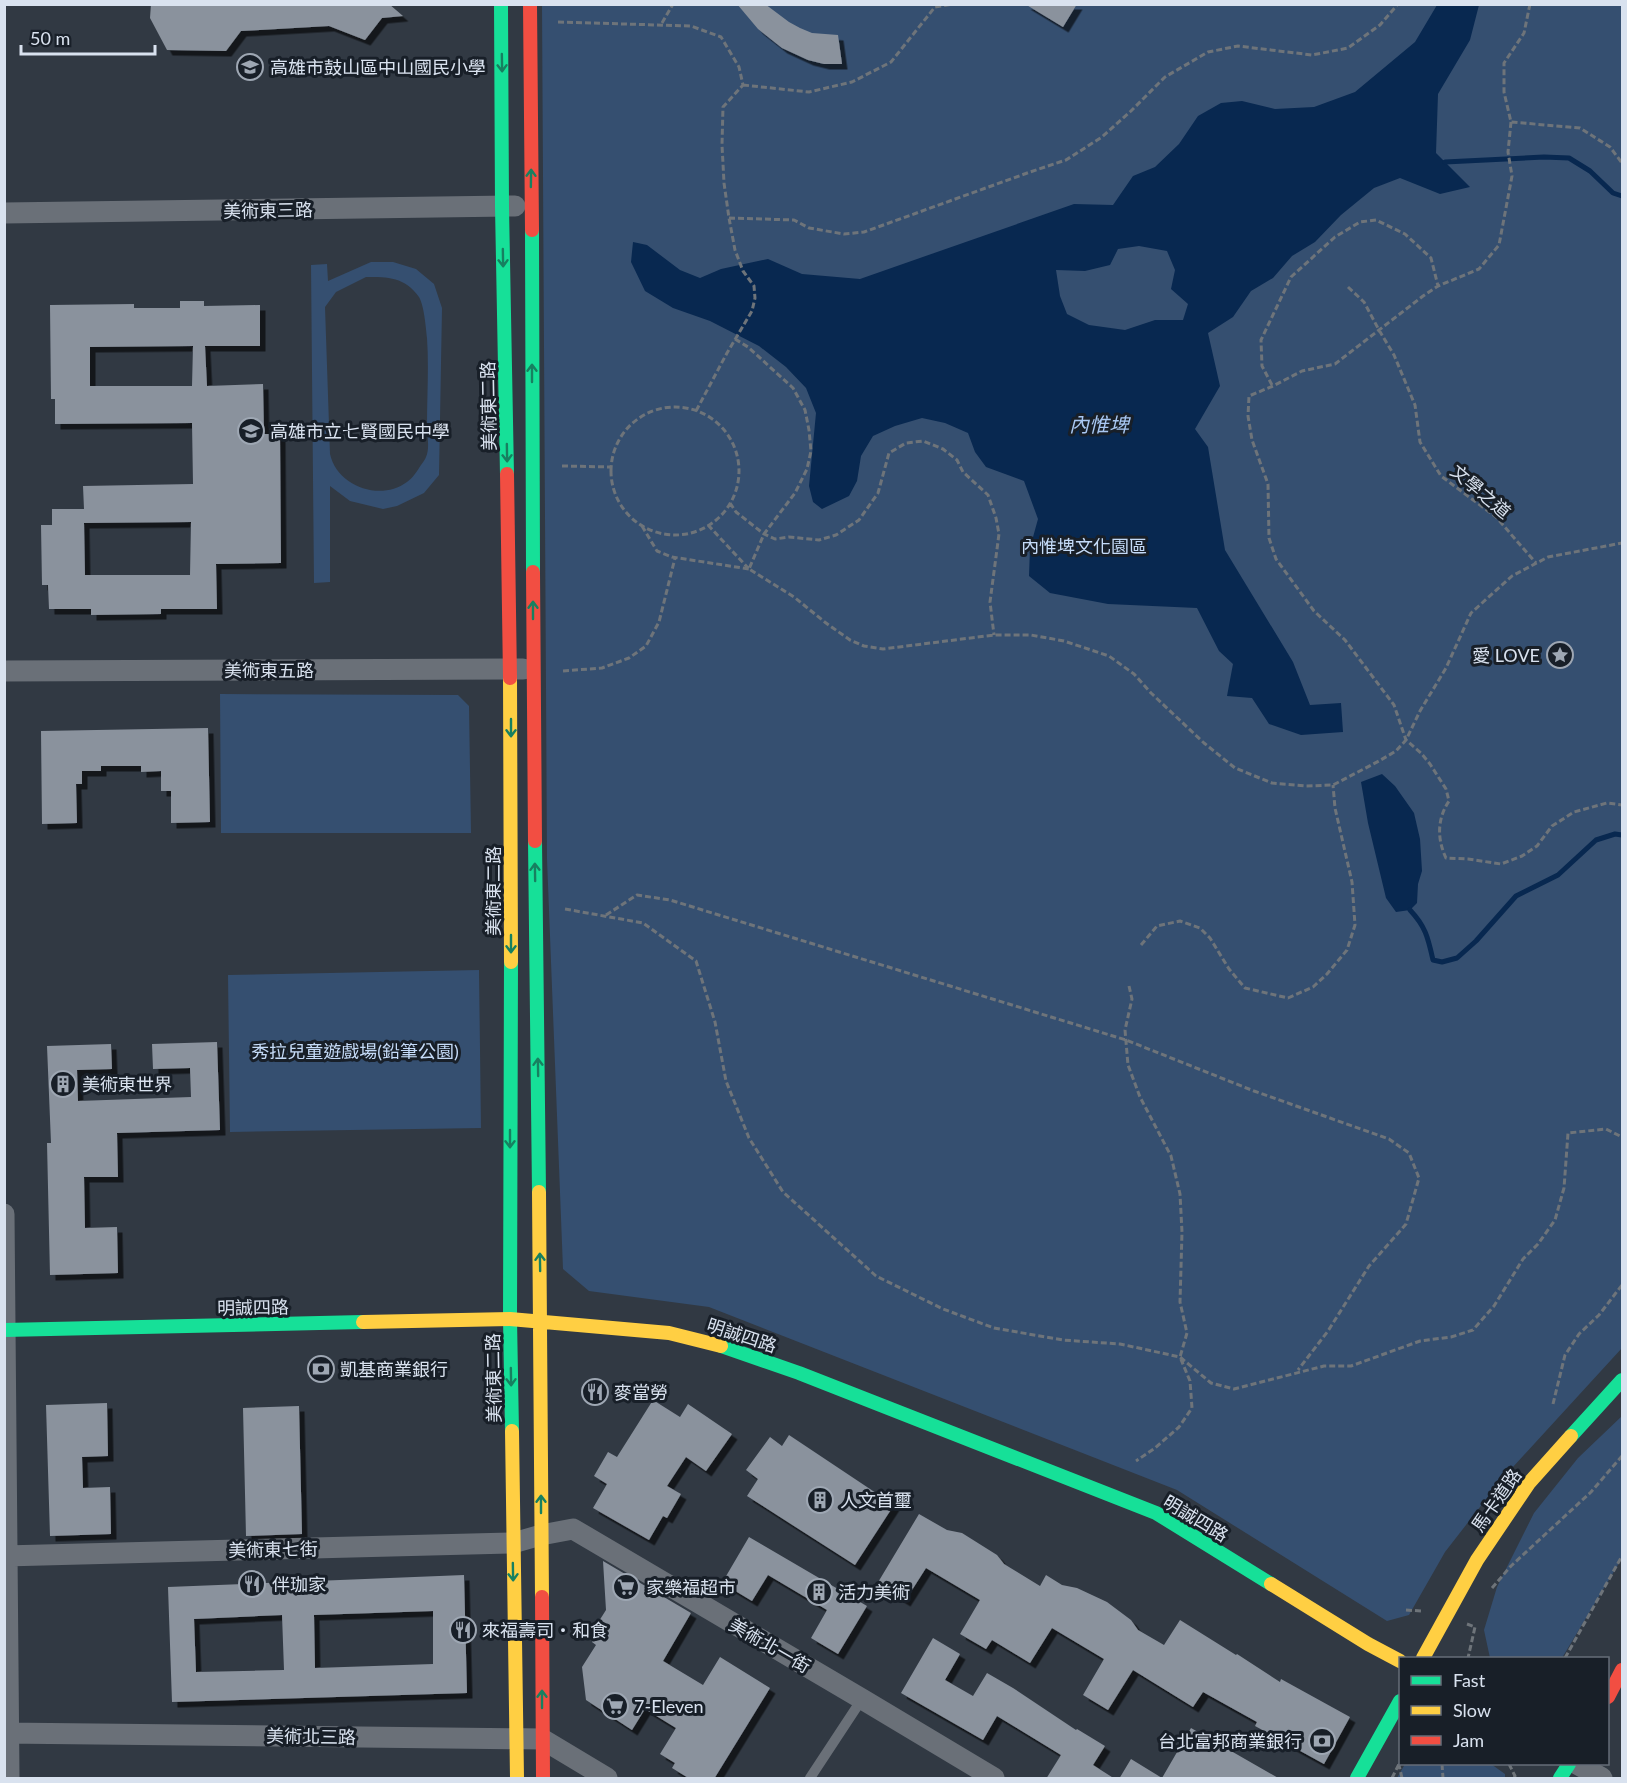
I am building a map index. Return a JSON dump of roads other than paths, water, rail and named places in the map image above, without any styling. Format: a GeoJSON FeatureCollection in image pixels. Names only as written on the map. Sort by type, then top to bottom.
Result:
{"type":"FeatureCollection","features":[{"type":"Feature","properties":{"kind":"street","name":"美術東二路"},"geometry":{"type":"LineString","coordinates":[[501,4],[502,207],[511,708],[510,1319],[517,1779]]}},
{"type":"Feature","properties":{"kind":"street"},"geometry":{"type":"LineString","coordinates":[[530,4],[533,669],[543,1779]]}},
{"type":"Feature","properties":{"kind":"street","name":"美術東三路"},"geometry":{"type":"LineString","coordinates":[[4,213],[531,206]]}},
{"type":"Feature","properties":{"kind":"street","name":"美術東五路"},"geometry":{"type":"LineString","coordinates":[[4,671],[533,669]]}},
{"type":"Feature","properties":{"kind":"street"},"geometry":{"type":"LineString","coordinates":[[4,1214],[9,1779]]}},
{"type":"Feature","properties":{"kind":"street","name":"明誠四路"},"geometry":{"type":"LineString","coordinates":[[5,1330],[510,1319],[669,1333],[718,1345],[799,1373],[1156,1513],[1368,1644],[1399,1660]]}},
{"type":"Feature","properties":{"kind":"street","name":"馬卡道路"},"geometry":{"type":"LineString","coordinates":[[1425,1657],[1477,1560],[1529,1483],[1623,1380]]}},
{"type":"Feature","properties":{"kind":"street","name":"美術北一街"},"geometry":{"type":"LineString","coordinates":[[541,1535],[573,1529],[994,1779]]}},
{"type":"Feature","properties":{"kind":"street","name":"美術東七街"},"geometry":{"type":"LineString","coordinates":[[6,1556],[513,1543],[541,1535]]}},
{"type":"Feature","properties":{"kind":"street"},"geometry":{"type":"LineString","coordinates":[[1609,1694],[1623,1670]]}},
{"type":"Feature","properties":{"kind":"street"},"geometry":{"type":"LineString","coordinates":[[1357,1779],[1399,1705]]}},
{"type":"Feature","properties":{"kind":"street","name":"美術北三路"},"geometry":{"type":"LineString","coordinates":[[7,1733],[542,1739],[607,1779]]}},
{"type":"Feature","properties":{"kind":"street"},"geometry":{"type":"LineString","coordinates":[[1560,1779],[1568,1765]]}},
{"type":"Feature","properties":{"kind":"street"},"geometry":{"type":"LineString","coordinates":[[1579,1765],[1602,1779]]}},
{"type":"Feature","properties":{"kind":"lane"},"geometry":{"type":"LineString","coordinates":[[810,1779],[862,1699]]}},
{"type":"Feature","properties":{"kind":"water","name":"內惟埤"},"geometry":{"type":"Polygon","coordinates":[[[1437,5],[1479,5],[1470,40],[1438,94],[1436,153],[1470,187],[1440,194],[1400,178],[1374,188],[1341,215],[1315,242],[1292,256],[1273,278],[1251,291],[1233,317],[1208,333],[1220,386],[1195,429],[1208,447],[1225,550],[1293,662],[1310,705],[1341,703],[1343,732],[1301,735],[1269,724],[1252,698],[1227,696],[1233,664],[1219,651],[1197,608],[1108,604],[1050,593],[1029,576],[1030,548],[1038,519],[1024,481],[986,467],[975,452],[968,433],[945,423],[922,418],[895,426],[873,436],[861,456],[857,481],[849,496],[822,509],[813,502],[809,486],[816,413],[806,388],[786,367],[759,346],[710,321],[673,308],[645,291],[631,262],[633,242],[647,245],[680,270],[700,278],[721,269],[768,259],[802,274],[860,279],[1074,204],[1113,205],[1133,176],[1155,167],[1179,144],[1198,116],[1221,103],[1242,101],[1275,109],[1314,107],[1355,92],[1415,42],[1437,5]],[[1139,246],[1118,249],[1110,265],[1085,271],[1056,270],[1060,296],[1067,314],[1089,325],[1125,330],[1155,320],[1183,320],[1188,304],[1171,289],[1175,270],[1167,251],[1139,246]]]}},
{"type":"Feature","properties":{"kind":"water"},"geometry":{"type":"Polygon","coordinates":[[[1382,774],[1395,786],[1414,813],[1420,839],[1422,871],[1418,884],[1417,903],[1410,910],[1396,912],[1386,898],[1368,823],[1361,782],[1382,774]]]}},
{"type":"Feature","properties":{"kind":"waterway"},"geometry":{"type":"LineString","coordinates":[[1445,162],[1544,157],[1569,158],[1590,171],[1613,193],[1622,196]]}},
{"type":"Feature","properties":{"kind":"waterway"},"geometry":{"type":"LineString","coordinates":[[1410,910],[1426,933],[1433,960],[1442,962],[1457,958],[1476,941],[1516,896],[1558,875],[1596,840],[1615,834],[1622,835]]}},
{"type":"Feature","properties":{"kind":"place","name":"高雄市鼓山區中山國民小學"},"geometry":{"type":"Point","coordinates":[250,67]}},
{"type":"Feature","properties":{"kind":"place","name":"高雄市立七賢國民中學"},"geometry":{"type":"Point","coordinates":[251,431]}},
{"type":"Feature","properties":{"kind":"place","name":"愛 LOVE"},"geometry":{"type":"Point","coordinates":[1560,655]}},
{"type":"Feature","properties":{"kind":"place","name":"美術東世界"},"geometry":{"type":"Point","coordinates":[63,1084]}},
{"type":"Feature","properties":{"kind":"place","name":"凱基商業銀行"},"geometry":{"type":"Point","coordinates":[321,1369]}},
{"type":"Feature","properties":{"kind":"place","name":"麥當勞"},"geometry":{"type":"Point","coordinates":[595,1392]}},
{"type":"Feature","properties":{"kind":"place","name":"人文首璽"},"geometry":{"type":"Point","coordinates":[820,1500]}},
{"type":"Feature","properties":{"kind":"place","name":"伴珈家"},"geometry":{"type":"Point","coordinates":[252,1584]}},
{"type":"Feature","properties":{"kind":"place","name":"家樂福超市"},"geometry":{"type":"Point","coordinates":[626,1587]}},
{"type":"Feature","properties":{"kind":"place","name":"活力美術"},"geometry":{"type":"Point","coordinates":[819,1592]}},
{"type":"Feature","properties":{"kind":"place","name":"來福壽司‧和食"},"geometry":{"type":"Point","coordinates":[463,1630]}},
{"type":"Feature","properties":{"kind":"place","name":"7-Eleven"},"geometry":{"type":"Point","coordinates":[615,1706]}},
{"type":"Feature","properties":{"kind":"place","name":"台北富邦商業銀行"},"geometry":{"type":"Point","coordinates":[1322,1741]}},
{"type":"Feature","properties":{"kind":"park label","name":"內惟埤文化園區"},"geometry":{"type":"Point","coordinates":[1084,546]}},
{"type":"Feature","properties":{"kind":"park label","name":"秀拉兒童遊戲場(鉛筆公園)"},"geometry":{"type":"Point","coordinates":[355,1051]}}]}
